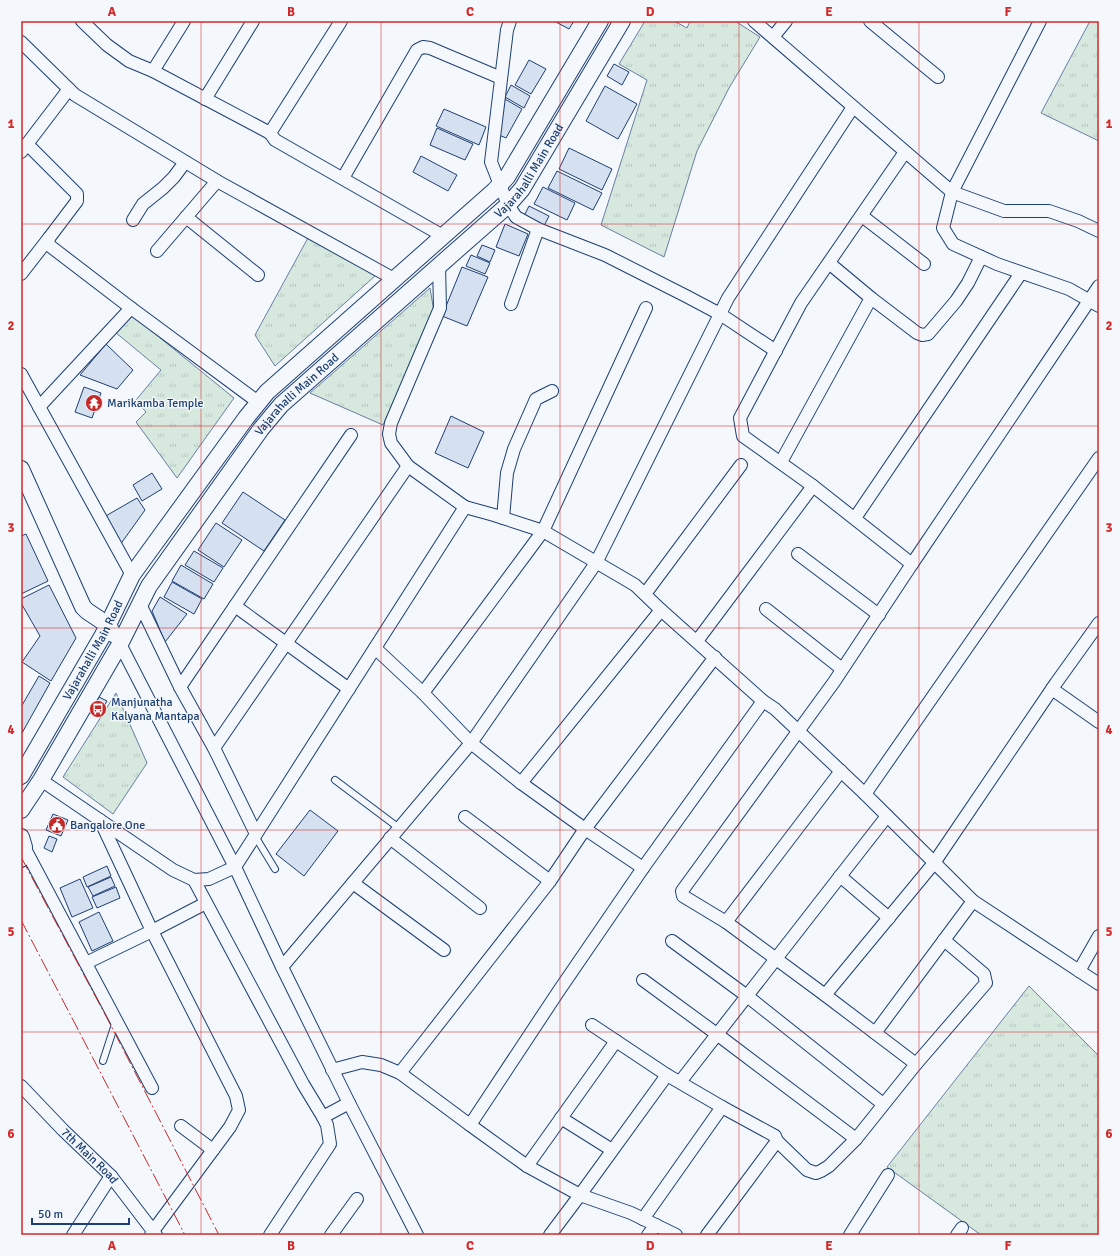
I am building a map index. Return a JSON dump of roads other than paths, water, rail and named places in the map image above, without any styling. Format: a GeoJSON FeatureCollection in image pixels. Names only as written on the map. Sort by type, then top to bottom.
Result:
{"type":"FeatureCollection","features":[{"type":"Feature","properties":{"kind":"main road","name":"Vajarahalli Main Road"},"geometry":{"type":"LineString","coordinates":[[24,764],[108,625],[132,575],[258,402],[267,392],[500,185],[507,177],[600,21]]}},
{"type":"Feature","properties":{"kind":"main road","name":"Vajarahalli Main Road"},"geometry":{"type":"LineString","coordinates":[[21,810],[41,780],[120,644],[149,586],[261,429],[280,405],[508,205],[522,189],[622,21]]}},
{"type":"Feature","properties":{"kind":"main road"},"geometry":{"type":"LineString","coordinates":[[21,469],[83,607],[87,612],[108,625],[120,644]]}},
{"type":"Feature","properties":{"kind":"main road"},"geometry":{"type":"LineString","coordinates":[[24,764],[41,780]]}},
{"type":"Feature","properties":{"kind":"street"},"geometry":{"type":"LineString","coordinates":[[82,21],[107,45],[130,61],[153,71],[270,133],[275,140],[443,236]]}},
{"type":"Feature","properties":{"kind":"street"},"geometry":{"type":"LineString","coordinates":[[153,71],[184,21]]}},
{"type":"Feature","properties":{"kind":"street"},"geometry":{"type":"LineString","coordinates":[[205,99],[253,21]]}},
{"type":"Feature","properties":{"kind":"street"},"geometry":{"type":"LineString","coordinates":[[270,133],[341,21]]}},
{"type":"Feature","properties":{"kind":"street"},"geometry":{"type":"LineString","coordinates":[[510,21],[507,30],[491,162],[508,205],[516,216],[538,228],[605,255],[720,314],[776,351]]}},
{"type":"Feature","properties":{"kind":"street"},"geometry":{"type":"LineString","coordinates":[[754,21],[952,192],[1004,210],[1049,211],[1078,221],[1099,231]]}},
{"type":"Feature","properties":{"kind":"street"},"geometry":{"type":"LineString","coordinates":[[773,37],[786,21]]}},
{"type":"Feature","properties":{"kind":"street"},"geometry":{"type":"LineString","coordinates":[[870,21],[938,77]]}},
{"type":"Feature","properties":{"kind":"street"},"geometry":{"type":"LineString","coordinates":[[1040,21],[952,192],[943,228],[953,244],[997,264],[1069,289],[1094,303]]}},
{"type":"Feature","properties":{"kind":"street"},"geometry":{"type":"LineString","coordinates":[[21,42],[75,95],[217,181],[394,279]]}},
{"type":"Feature","properties":{"kind":"street"},"geometry":{"type":"LineString","coordinates":[[343,178],[416,50],[423,47],[430,48],[501,78]]}},
{"type":"Feature","properties":{"kind":"street"},"geometry":{"type":"LineString","coordinates":[[21,274],[77,201],[77,194],[24,148],[69,90]]}},
{"type":"Feature","properties":{"kind":"street"},"geometry":{"type":"LineString","coordinates":[[282,967],[471,743],[596,564],[728,298],[853,107]]}},
{"type":"Feature","properties":{"kind":"street"},"geometry":{"type":"LineString","coordinates":[[906,152],[801,304],[740,418],[743,436],[813,486],[912,564]]}},
{"type":"Feature","properties":{"kind":"street"},"geometry":{"type":"LineString","coordinates":[[133,220],[144,204],[174,177],[185,162]]}},
{"type":"Feature","properties":{"kind":"street"},"geometry":{"type":"LineString","coordinates":[[157,251],[217,181]]}},
{"type":"Feature","properties":{"kind":"street"},"geometry":{"type":"LineString","coordinates":[[862,216],[924,264]]}},
{"type":"Feature","properties":{"kind":"street"},"geometry":{"type":"LineString","coordinates":[[186,218],[258,275]]}},
{"type":"Feature","properties":{"kind":"street"},"geometry":{"type":"LineString","coordinates":[[511,304],[538,228]]}},
{"type":"Feature","properties":{"kind":"street"},"geometry":{"type":"LineString","coordinates":[[49,238],[48,242],[50,246],[258,402]]}},
{"type":"Feature","properties":{"kind":"street"},"geometry":{"type":"LineString","coordinates":[[829,263],[870,298],[917,333],[922,335],[928,334],[956,301],[981,257]]}},
{"type":"Feature","properties":{"kind":"street"},"geometry":{"type":"LineString","coordinates":[[439,265],[440,308],[391,423],[391,443],[408,466],[465,507],[543,532],[596,564],[635,585],[763,701],[775,709],[866,794],[973,901],[1099,984]]}},
{"type":"Feature","properties":{"kind":"street"},"geometry":{"type":"LineString","coordinates":[[855,518],[1021,273]]}},
{"type":"Feature","properties":{"kind":"street"},"geometry":{"type":"LineString","coordinates":[[916,1064],[776,958],[726,922],[683,896],[682,891],[799,732],[912,564],[1094,303],[1099,286]]}},
{"type":"Feature","properties":{"kind":"street"},"geometry":{"type":"LineString","coordinates":[[781,462],[870,298]]}},
{"type":"Feature","properties":{"kind":"street"},"geometry":{"type":"LineString","coordinates":[[39,407],[131,308]]}},
{"type":"Feature","properties":{"kind":"street"},"geometry":{"type":"LineString","coordinates":[[423,693],[543,532],[646,308]]}},
{"type":"Feature","properties":{"kind":"street"},"geometry":{"type":"LineString","coordinates":[[21,374],[132,575]]}},
{"type":"Feature","properties":{"kind":"street"},"geometry":{"type":"LineString","coordinates":[[503,518],[507,473],[514,449],[536,399],[552,391]]}},
{"type":"Feature","properties":{"kind":"street"},"geometry":{"type":"LineString","coordinates":[[180,687],[351,435]]}},
{"type":"Feature","properties":{"kind":"street"},"geometry":{"type":"LineString","coordinates":[[866,794],[1099,458]]}},
{"type":"Feature","properties":{"kind":"street"},"geometry":{"type":"LineString","coordinates":[[645,594],[741,465]]}},
{"type":"Feature","properties":{"kind":"street"},"geometry":{"type":"LineString","coordinates":[[214,748],[408,466]]}},
{"type":"Feature","properties":{"kind":"street"},"geometry":{"type":"LineString","coordinates":[[697,641],[813,486]]}},
{"type":"Feature","properties":{"kind":"street"},"geometry":{"type":"LineString","coordinates":[[41,780],[173,870],[194,880],[209,878],[235,867],[465,507]]}},
{"type":"Feature","properties":{"kind":"street"},"geometry":{"type":"LineString","coordinates":[[798,554],[879,615]]}},
{"type":"Feature","properties":{"kind":"street"},"geometry":{"type":"LineString","coordinates":[[140,604],[180,687],[214,748],[256,835]]}},
{"type":"Feature","properties":{"kind":"street"},"geometry":{"type":"LineString","coordinates":[[235,606],[349,689]]}},
{"type":"Feature","properties":{"kind":"street"},"geometry":{"type":"LineString","coordinates":[[766,609],[842,669]]}},
{"type":"Feature","properties":{"kind":"street"},"geometry":{"type":"LineString","coordinates":[[520,783],[661,610]]}},
{"type":"Feature","properties":{"kind":"street"},"geometry":{"type":"LineString","coordinates":[[825,995],[934,863],[1052,689],[1099,623]]}},
{"type":"Feature","properties":{"kind":"street"},"geometry":{"type":"LineString","coordinates":[[120,644],[235,867],[332,1070],[417,1235]]}},
{"type":"Feature","properties":{"kind":"street"},"geometry":{"type":"LineString","coordinates":[[375,648],[423,693],[471,743],[520,783],[643,868]]}},
{"type":"Feature","properties":{"kind":"street"},"geometry":{"type":"LineString","coordinates":[[400,1073],[550,880],[585,829],[715,657]]}},
{"type":"Feature","properties":{"kind":"street"},"geometry":{"type":"LineString","coordinates":[[1052,689],[1099,722]]}},
{"type":"Feature","properties":{"kind":"street"},"geometry":{"type":"LineString","coordinates":[[470,1125],[558,992],[643,868],[763,701]]}},
{"type":"Feature","properties":{"kind":"street"},"geometry":{"type":"LineString","coordinates":[[726,922],[841,771]]}},
{"type":"Feature","properties":{"kind":"street"},"geometry":{"type":"LineString","coordinates":[[680,1082],[887,816]]}},
{"type":"Feature","properties":{"kind":"street"},"geometry":{"type":"LineString","coordinates":[[464,817],[550,880]]}},
{"type":"Feature","properties":{"kind":"street"},"geometry":{"type":"LineString","coordinates":[[99,820],[152,931],[236,1096],[239,1110],[230,1127],[153,1234]]}},
{"type":"Feature","properties":{"kind":"street"},"geometry":{"type":"LineString","coordinates":[[390,838],[480,908]]}},
{"type":"Feature","properties":{"kind":"street"},"geometry":{"type":"LineString","coordinates":[[22,848],[86,963],[152,1088]]}},
{"type":"Feature","properties":{"kind":"street"},"geometry":{"type":"LineString","coordinates":[[840,876],[889,918]]}},
{"type":"Feature","properties":{"kind":"street"},"geometry":{"type":"LineString","coordinates":[[194,880],[303,1084],[327,1125],[330,1144],[270,1235]]}},
{"type":"Feature","properties":{"kind":"street"},"geometry":{"type":"LineString","coordinates":[[353,883],[444,950]]}},
{"type":"Feature","properties":{"kind":"street"},"geometry":{"type":"LineString","coordinates":[[875,1033],[973,901]]}},
{"type":"Feature","properties":{"kind":"street"},"geometry":{"type":"LineString","coordinates":[[86,963],[152,931],[206,902]]}},
{"type":"Feature","properties":{"kind":"street"},"geometry":{"type":"LineString","coordinates":[[1079,970],[1099,936]]}},
{"type":"Feature","properties":{"kind":"street"},"geometry":{"type":"LineString","coordinates":[[592,1025],[667,1075],[775,1136],[777,1141],[807,1170],[816,1173],[829,1166],[856,1139],[916,1064],[986,983],[984,974],[944,940]]}},
{"type":"Feature","properties":{"kind":"street"},"geometry":{"type":"LineString","coordinates":[[672,941],[747,996],[883,1104]]}},
{"type":"Feature","properties":{"kind":"street"},"geometry":{"type":"LineString","coordinates":[[643,980],[718,1034],[856,1139]]}},
{"type":"Feature","properties":{"kind":"street"},"geometry":{"type":"LineString","coordinates":[[527,1166],[616,1041]]}},
{"type":"Feature","properties":{"kind":"street"},"geometry":{"type":"LineString","coordinates":[[332,1070],[362,1062],[381,1065],[400,1073],[527,1166],[580,1195],[643,1219],[676,1235]]}},
{"type":"Feature","properties":{"kind":"street"},"geometry":{"type":"LineString","coordinates":[[550,1235],[667,1075]]}},
{"type":"Feature","properties":{"kind":"street","name":"7th Main Road"},"geometry":{"type":"LineString","coordinates":[[21,1086],[63,1130],[111,1176],[153,1234]]}},
{"type":"Feature","properties":{"kind":"street"},"geometry":{"type":"LineString","coordinates":[[323,1117],[349,1103]]}},
{"type":"Feature","properties":{"kind":"street"},"geometry":{"type":"LineString","coordinates":[[643,1219],[722,1107]]}},
{"type":"Feature","properties":{"kind":"street"},"geometry":{"type":"LineString","coordinates":[[561,1118],[612,1150]]}},
{"type":"Feature","properties":{"kind":"street"},"geometry":{"type":"LineString","coordinates":[[181,1126],[213,1150]]}},
{"type":"Feature","properties":{"kind":"street"},"geometry":{"type":"LineString","coordinates":[[707,1235],[777,1141]]}},
{"type":"Feature","properties":{"kind":"street"},"geometry":{"type":"LineString","coordinates":[[850,1235],[888,1175]]}},
{"type":"Feature","properties":{"kind":"street"},"geometry":{"type":"LineString","coordinates":[[73,1235],[111,1176]]}},
{"type":"Feature","properties":{"kind":"street"},"geometry":{"type":"LineString","coordinates":[[332,1235],[357,1199]]}},
{"type":"Feature","properties":{"kind":"street"},"geometry":{"type":"LineString","coordinates":[[648,1235],[656,1225]]}},
{"type":"Feature","properties":{"kind":"lane"},"geometry":{"type":"LineString","coordinates":[[334,780],[399,828]]}},
{"type":"Feature","properties":{"kind":"lane"},"geometry":{"type":"LineString","coordinates":[[256,835],[275,869]]}},
{"type":"Feature","properties":{"kind":"lane"},"geometry":{"type":"LineString","coordinates":[[103,1061],[116,1021]]}},
{"type":"Feature","properties":{"kind":"place","name":"Marikamba Temple"},"geometry":{"type":"Point","coordinates":[94,403]}},
{"type":"Feature","properties":{"kind":"place","name":"Manjunatha Kalyana Mantapa"},"geometry":{"type":"Point","coordinates":[98,709]}},
{"type":"Feature","properties":{"kind":"place","name":"Bangalore One"},"geometry":{"type":"Point","coordinates":[57,825]}}]}
